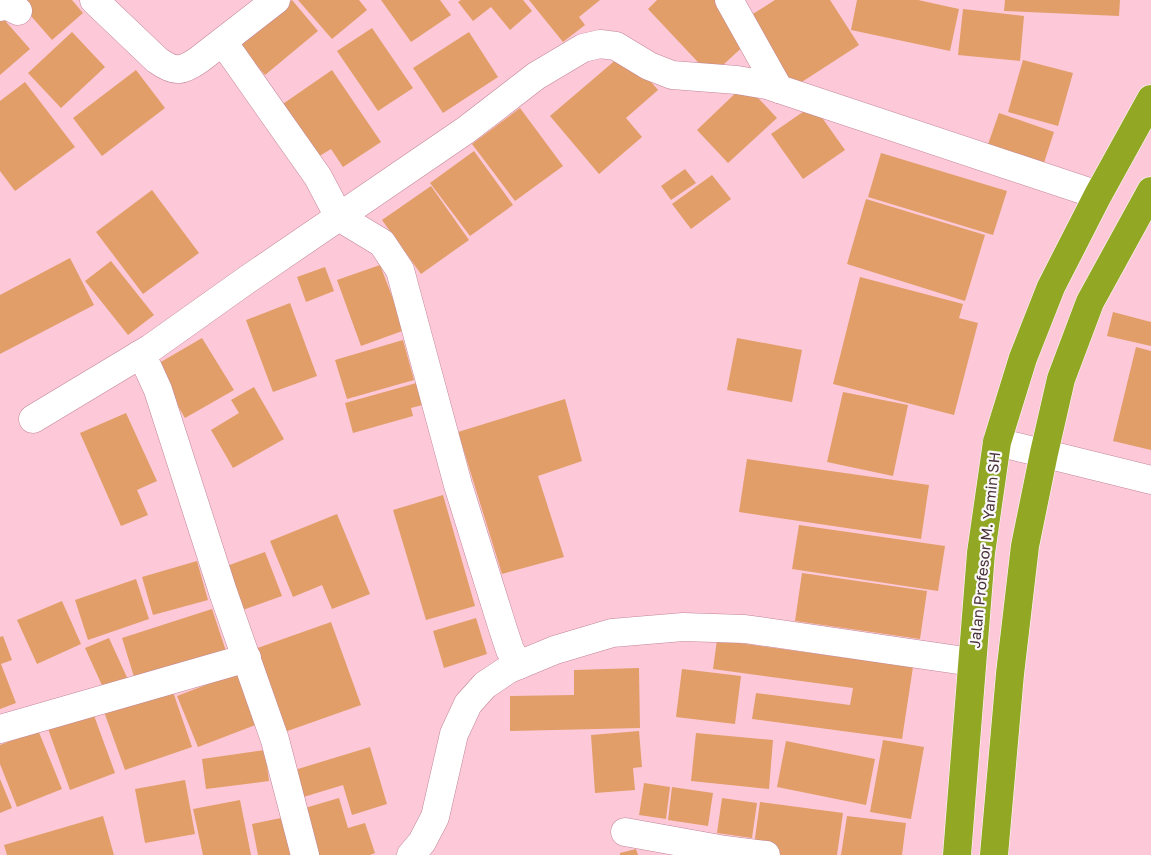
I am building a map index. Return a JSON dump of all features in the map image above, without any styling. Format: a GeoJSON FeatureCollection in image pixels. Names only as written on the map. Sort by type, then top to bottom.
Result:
{"type":"FeatureCollection","features":[{"type":"Feature","properties":{"kind":"highway","name":"Jalan Profesor M. Yamin SH"},"geometry":{"type":"LineString","coordinates":[[958,855],[981,553],[997,442],[1023,358],[1051,287],[1098,195],[1151,99]]}},
{"type":"Feature","properties":{"kind":"highway"},"geometry":{"type":"LineString","coordinates":[[994,855],[1010,674],[1025,546],[1061,379],[1090,302],[1151,191]]}},
{"type":"Feature","properties":{"kind":"street"},"geometry":{"type":"LineString","coordinates":[[94,0],[157,60],[168,67],[178,70],[188,68],[276,0]]}},
{"type":"Feature","properties":{"kind":"street"},"geometry":{"type":"LineString","coordinates":[[728,0],[779,88]]}},
{"type":"Feature","properties":{"kind":"street"},"geometry":{"type":"LineString","coordinates":[[223,42],[318,177],[339,217],[382,243],[400,270],[458,484],[510,650],[519,665]]}},
{"type":"Feature","properties":{"kind":"street"},"geometry":{"type":"LineString","coordinates":[[33,420],[180,328],[248,279],[466,130],[536,76],[583,48],[600,44],[616,46],[649,66],[672,75],[737,80],[779,88],[1098,195]]}},
{"type":"Feature","properties":{"kind":"street"},"geometry":{"type":"LineString","coordinates":[[145,351],[148,368],[158,390],[223,592],[276,740],[305,855]]}},
{"type":"Feature","properties":{"kind":"street"},"geometry":{"type":"LineString","coordinates":[[997,442],[1044,452],[1151,480]]}},
{"type":"Feature","properties":{"kind":"street"},"geometry":{"type":"LineString","coordinates":[[411,855],[422,842],[435,817],[454,734],[468,704],[485,685],[509,669],[555,650],[612,634],[683,627],[745,629],[972,662]]}},
{"type":"Feature","properties":{"kind":"street"},"geometry":{"type":"LineString","coordinates":[[0,729],[247,658]]}},
{"type":"Feature","properties":{"kind":"street"},"geometry":{"type":"LineString","coordinates":[[625,832],[725,850],[766,855]]}},
{"type":"Feature","properties":{"kind":"building"},"geometry":{"type":"Polygon","coordinates":[[[17,0],[72,0],[83,13],[52,40],[17,0]]]}},
{"type":"Feature","properties":{"kind":"building"},"geometry":{"type":"Polygon","coordinates":[[[292,0],[318,31],[265,75],[239,44],[292,0]]]}},
{"type":"Feature","properties":{"kind":"building"},"geometry":{"type":"Polygon","coordinates":[[[298,0],[359,0],[367,10],[332,39],[298,0]]]}},
{"type":"Feature","properties":{"kind":"building"},"geometry":{"type":"Polygon","coordinates":[[[381,0],[440,0],[451,15],[411,42],[381,0]]]}},
{"type":"Feature","properties":{"kind":"building"},"geometry":{"type":"Polygon","coordinates":[[[461,0],[523,0],[532,11],[510,30],[491,7],[473,21],[458,2],[461,0]]]}},
{"type":"Feature","properties":{"kind":"building"},"geometry":{"type":"Polygon","coordinates":[[[529,0],[600,0],[579,17],[585,25],[563,42],[529,0]]]}},
{"type":"Feature","properties":{"kind":"building"},"geometry":{"type":"Polygon","coordinates":[[[657,0],[720,0],[748,42],[711,76],[648,9],[657,0]]]}},
{"type":"Feature","properties":{"kind":"building"},"geometry":{"type":"Polygon","coordinates":[[[775,0],[830,0],[859,45],[794,87],[748,17],[775,0]]]}},
{"type":"Feature","properties":{"kind":"building"},"geometry":{"type":"Polygon","coordinates":[[[857,0],[918,0],[959,9],[950,51],[851,30],[857,0]]]}},
{"type":"Feature","properties":{"kind":"building"},"geometry":{"type":"Polygon","coordinates":[[[1005,0],[1120,0],[1119,16],[1004,11],[1005,0]]]}},
{"type":"Feature","properties":{"kind":"building"},"geometry":{"type":"Polygon","coordinates":[[[963,9],[1024,16],[1020,61],[958,55],[963,9]]]}},
{"type":"Feature","properties":{"kind":"building"},"geometry":{"type":"Polygon","coordinates":[[[0,15],[30,49],[0,75],[0,15]]]}},
{"type":"Feature","properties":{"kind":"building"},"geometry":{"type":"Polygon","coordinates":[[[372,28],[413,88],[378,111],[337,51],[372,28]]]}},
{"type":"Feature","properties":{"kind":"building"},"geometry":{"type":"Polygon","coordinates":[[[72,32],[105,67],[61,108],[28,73],[72,32]]]}},
{"type":"Feature","properties":{"kind":"building"},"geometry":{"type":"Polygon","coordinates":[[[469,32],[498,77],[443,113],[413,68],[469,32]]]}},
{"type":"Feature","properties":{"kind":"building"},"geometry":{"type":"Polygon","coordinates":[[[625,52],[658,90],[626,118],[642,137],[599,174],[550,116],[625,52]]]}},
{"type":"Feature","properties":{"kind":"building"},"geometry":{"type":"Polygon","coordinates":[[[1023,60],[1073,73],[1058,126],[1008,112],[1023,60]]]}},
{"type":"Feature","properties":{"kind":"building"},"geometry":{"type":"Polygon","coordinates":[[[136,70],[165,108],[102,156],[73,118],[136,70]]]}},
{"type":"Feature","properties":{"kind":"building"},"geometry":{"type":"Polygon","coordinates":[[[332,70],[381,142],[343,167],[331,149],[313,160],[277,108],[332,70]]]}},
{"type":"Feature","properties":{"kind":"building"},"geometry":{"type":"Polygon","coordinates":[[[25,82],[75,147],[15,191],[0,171],[0,101],[25,82]]]}},
{"type":"Feature","properties":{"kind":"building"},"geometry":{"type":"Polygon","coordinates":[[[745,84],[777,118],[728,163],[697,130],[745,84]]]}},
{"type":"Feature","properties":{"kind":"building"},"geometry":{"type":"Polygon","coordinates":[[[813,105],[845,150],[803,179],[771,134],[813,105]]]}},
{"type":"Feature","properties":{"kind":"building"},"geometry":{"type":"Polygon","coordinates":[[[520,108],[563,166],[515,201],[472,144],[520,108]]]}},
{"type":"Feature","properties":{"kind":"building"},"geometry":{"type":"Polygon","coordinates":[[[999,113],[1054,132],[1042,169],[986,150],[999,113]]]}},
{"type":"Feature","properties":{"kind":"building"},"geometry":{"type":"Polygon","coordinates":[[[474,151],[513,205],[470,236],[430,183],[474,151]]]}},
{"type":"Feature","properties":{"kind":"building"},"geometry":{"type":"Polygon","coordinates":[[[881,153],[1007,191],[993,235],[868,197],[881,153]]]}},
{"type":"Feature","properties":{"kind":"building"},"geometry":{"type":"Polygon","coordinates":[[[685,169],[696,183],[671,200],[661,186],[685,169]]]}},
{"type":"Feature","properties":{"kind":"building"},"geometry":{"type":"Polygon","coordinates":[[[712,175],[731,199],[691,229],[672,204],[712,175]]]}},
{"type":"Feature","properties":{"kind":"building"},"geometry":{"type":"Polygon","coordinates":[[[431,186],[469,240],[421,274],[382,220],[431,186]]]}},
{"type":"Feature","properties":{"kind":"building"},"geometry":{"type":"Polygon","coordinates":[[[152,190],[199,253],[143,294],[96,232],[152,190]]]}},
{"type":"Feature","properties":{"kind":"building"},"geometry":{"type":"Polygon","coordinates":[[[866,199],[985,235],[965,301],[847,264],[866,199]]]}},
{"type":"Feature","properties":{"kind":"building"},"geometry":{"type":"Polygon","coordinates":[[[70,258],[94,305],[0,354],[0,295],[70,258]]]}},
{"type":"Feature","properties":{"kind":"building"},"geometry":{"type":"Polygon","coordinates":[[[111,261],[154,315],[128,335],[85,281],[111,261]]]}},
{"type":"Feature","properties":{"kind":"building"},"geometry":{"type":"Polygon","coordinates":[[[380,265],[405,330],[361,346],[337,280],[380,265]]]}},
{"type":"Feature","properties":{"kind":"building"},"geometry":{"type":"Polygon","coordinates":[[[325,267],[334,291],[306,302],[297,277],[325,267]]]}},
{"type":"Feature","properties":{"kind":"building"},"geometry":{"type":"Polygon","coordinates":[[[860,277],[963,304],[959,318],[978,323],[954,415],[833,384],[860,277]]]}},
{"type":"Feature","properties":{"kind":"building"},"geometry":{"type":"Polygon","coordinates":[[[290,303],[317,376],[273,392],[246,320],[290,303]]]}},
{"type":"Feature","properties":{"kind":"building"},"geometry":{"type":"Polygon","coordinates":[[[1113,312],[1151,322],[1151,346],[1107,336],[1113,312]]]}},
{"type":"Feature","properties":{"kind":"building"},"geometry":{"type":"Polygon","coordinates":[[[202,338],[234,390],[185,418],[154,366],[202,338]]]}},
{"type":"Feature","properties":{"kind":"building"},"geometry":{"type":"Polygon","coordinates":[[[737,338],[802,350],[792,402],[727,390],[737,338]]]}},
{"type":"Feature","properties":{"kind":"building"},"geometry":{"type":"Polygon","coordinates":[[[403,340],[414,380],[347,399],[335,360],[403,340]]]}},
{"type":"Feature","properties":{"kind":"building"},"geometry":{"type":"Polygon","coordinates":[[[1136,347],[1151,351],[1151,450],[1113,441],[1136,347]]]}},
{"type":"Feature","properties":{"kind":"building"},"geometry":{"type":"Polygon","coordinates":[[[420,382],[426,404],[411,408],[413,416],[353,433],[345,403],[420,382]]]}},
{"type":"Feature","properties":{"kind":"building"},"geometry":{"type":"Polygon","coordinates":[[[254,387],[284,439],[233,468],[211,430],[239,413],[231,400],[254,387]]]}},
{"type":"Feature","properties":{"kind":"building"},"geometry":{"type":"Polygon","coordinates":[[[843,392],[908,405],[893,476],[827,462],[843,392]]]}},
{"type":"Feature","properties":{"kind":"building"},"geometry":{"type":"Polygon","coordinates":[[[565,399],[582,461],[538,476],[564,557],[502,574],[458,432],[565,399]]]}},
{"type":"Feature","properties":{"kind":"building"},"geometry":{"type":"Polygon","coordinates":[[[126,413],[157,481],[137,490],[148,515],[121,526],[80,433],[126,413]]]}},
{"type":"Feature","properties":{"kind":"building"},"geometry":{"type":"Polygon","coordinates":[[[747,459],[929,485],[921,539],[739,512],[747,459]]]}},
{"type":"Feature","properties":{"kind":"building"},"geometry":{"type":"Polygon","coordinates":[[[443,495],[475,606],[426,620],[393,510],[443,495]]]}},
{"type":"Feature","properties":{"kind":"building"},"geometry":{"type":"Polygon","coordinates":[[[337,514],[370,594],[332,609],[322,585],[293,597],[270,541],[337,514]]]}},
{"type":"Feature","properties":{"kind":"building"},"geometry":{"type":"Polygon","coordinates":[[[799,525],[945,546],[938,591],[792,569],[799,525]]]}},
{"type":"Feature","properties":{"kind":"building"},"geometry":{"type":"Polygon","coordinates":[[[265,552],[282,596],[240,611],[224,567],[265,552]]]}},
{"type":"Feature","properties":{"kind":"building"},"geometry":{"type":"Polygon","coordinates":[[[197,561],[208,600],[153,615],[142,577],[197,561]]]}},
{"type":"Feature","properties":{"kind":"building"},"geometry":{"type":"Polygon","coordinates":[[[802,573],[927,591],[920,639],[795,621],[802,573]]]}},
{"type":"Feature","properties":{"kind":"building"},"geometry":{"type":"Polygon","coordinates":[[[136,579],[149,619],[88,640],[75,600],[136,579]]]}},
{"type":"Feature","properties":{"kind":"building"},"geometry":{"type":"Polygon","coordinates":[[[62,601],[81,644],[37,664],[17,620],[62,601]]]}},
{"type":"Feature","properties":{"kind":"building"},"geometry":{"type":"Polygon","coordinates":[[[212,609],[226,651],[135,680],[122,638],[212,609]]]}},
{"type":"Feature","properties":{"kind":"building"},"geometry":{"type":"Polygon","coordinates":[[[476,618],[487,654],[444,668],[433,631],[476,618]]]}},
{"type":"Feature","properties":{"kind":"building"},"geometry":{"type":"Polygon","coordinates":[[[331,622],[361,705],[279,734],[249,651],[331,622]]]}},
{"type":"Feature","properties":{"kind":"building"},"geometry":{"type":"Polygon","coordinates":[[[3,636],[12,660],[1,664],[16,703],[0,709],[0,637],[3,636]]]}},
{"type":"Feature","properties":{"kind":"building"},"geometry":{"type":"Polygon","coordinates":[[[109,638],[130,684],[106,694],[85,648],[109,638]]]}},
{"type":"Feature","properties":{"kind":"building"},"geometry":{"type":"Polygon","coordinates":[[[717,640],[913,667],[902,739],[752,719],[756,693],[850,705],[853,688],[713,669],[717,640]]]}},
{"type":"Feature","properties":{"kind":"building"},"geometry":{"type":"Polygon","coordinates":[[[639,668],[640,728],[510,731],[510,696],[574,695],[574,670],[639,668]]]}},
{"type":"Feature","properties":{"kind":"building"},"geometry":{"type":"Polygon","coordinates":[[[682,669],[741,676],[735,724],[676,717],[682,669]]]}},
{"type":"Feature","properties":{"kind":"building"},"geometry":{"type":"Polygon","coordinates":[[[237,673],[258,724],[198,747],[177,696],[237,673]]]}},
{"type":"Feature","properties":{"kind":"building"},"geometry":{"type":"Polygon","coordinates":[[[171,686],[192,747],[125,770],[103,709],[171,686]]]}},
{"type":"Feature","properties":{"kind":"building"},"geometry":{"type":"Polygon","coordinates":[[[92,710],[115,773],[70,790],[47,726],[92,710]]]}},
{"type":"Feature","properties":{"kind":"building"},"geometry":{"type":"Polygon","coordinates":[[[38,730],[62,789],[17,807],[0,764],[0,745],[38,730]]]}},
{"type":"Feature","properties":{"kind":"building"},"geometry":{"type":"Polygon","coordinates":[[[639,731],[642,767],[633,768],[635,790],[595,793],[591,735],[639,731]]]}},
{"type":"Feature","properties":{"kind":"building"},"geometry":{"type":"Polygon","coordinates":[[[696,733],[773,740],[769,789],[691,781],[696,733]]]}},
{"type":"Feature","properties":{"kind":"building"},"geometry":{"type":"Polygon","coordinates":[[[883,740],[924,747],[911,819],[870,812],[883,740]]]}},
{"type":"Feature","properties":{"kind":"building"},"geometry":{"type":"Polygon","coordinates":[[[786,741],[875,759],[866,805],[777,787],[786,741]]]}},
{"type":"Feature","properties":{"kind":"building"},"geometry":{"type":"Polygon","coordinates":[[[370,747],[387,804],[352,815],[343,785],[297,799],[288,772],[370,747]]]}},
{"type":"Feature","properties":{"kind":"building"},"geometry":{"type":"Polygon","coordinates":[[[265,750],[269,781],[206,789],[202,759],[265,750]]]}},
{"type":"Feature","properties":{"kind":"building"},"geometry":{"type":"Polygon","coordinates":[[[0,779],[12,808],[0,813],[0,779]]]}},
{"type":"Feature","properties":{"kind":"building"},"geometry":{"type":"Polygon","coordinates":[[[185,780],[195,834],[145,843],[135,789],[185,780]]]}},
{"type":"Feature","properties":{"kind":"building"},"geometry":{"type":"Polygon","coordinates":[[[644,783],[670,787],[666,819],[639,815],[644,783]]]}},
{"type":"Feature","properties":{"kind":"building"},"geometry":{"type":"Polygon","coordinates":[[[672,787],[713,793],[708,826],[668,820],[672,787]]]}},
{"type":"Feature","properties":{"kind":"building"},"geometry":{"type":"Polygon","coordinates":[[[339,798],[348,828],[365,823],[375,853],[370,855],[308,855],[304,842],[315,839],[305,808],[339,798]]]}},
{"type":"Feature","properties":{"kind":"building"},"geometry":{"type":"Polygon","coordinates":[[[722,798],[757,803],[752,838],[717,833],[722,798]]]}},
{"type":"Feature","properties":{"kind":"building"},"geometry":{"type":"Polygon","coordinates":[[[240,800],[251,855],[203,855],[193,809],[240,800]]]}},
{"type":"Feature","properties":{"kind":"building"},"geometry":{"type":"Polygon","coordinates":[[[760,802],[843,813],[837,855],[779,855],[753,852],[760,802]]]}},
{"type":"Feature","properties":{"kind":"building"},"geometry":{"type":"Polygon","coordinates":[[[103,816],[114,855],[7,855],[4,845],[103,816]]]}},
{"type":"Feature","properties":{"kind":"building"},"geometry":{"type":"Polygon","coordinates":[[[291,816],[298,855],[258,855],[252,824],[291,816]]]}},
{"type":"Feature","properties":{"kind":"building"},"geometry":{"type":"Polygon","coordinates":[[[847,816],[906,823],[902,855],[841,855],[847,816]]]}},
{"type":"Feature","properties":{"kind":"building"},"geometry":{"type":"Polygon","coordinates":[[[636,849],[638,855],[620,855],[620,853],[636,849]]]}}]}
